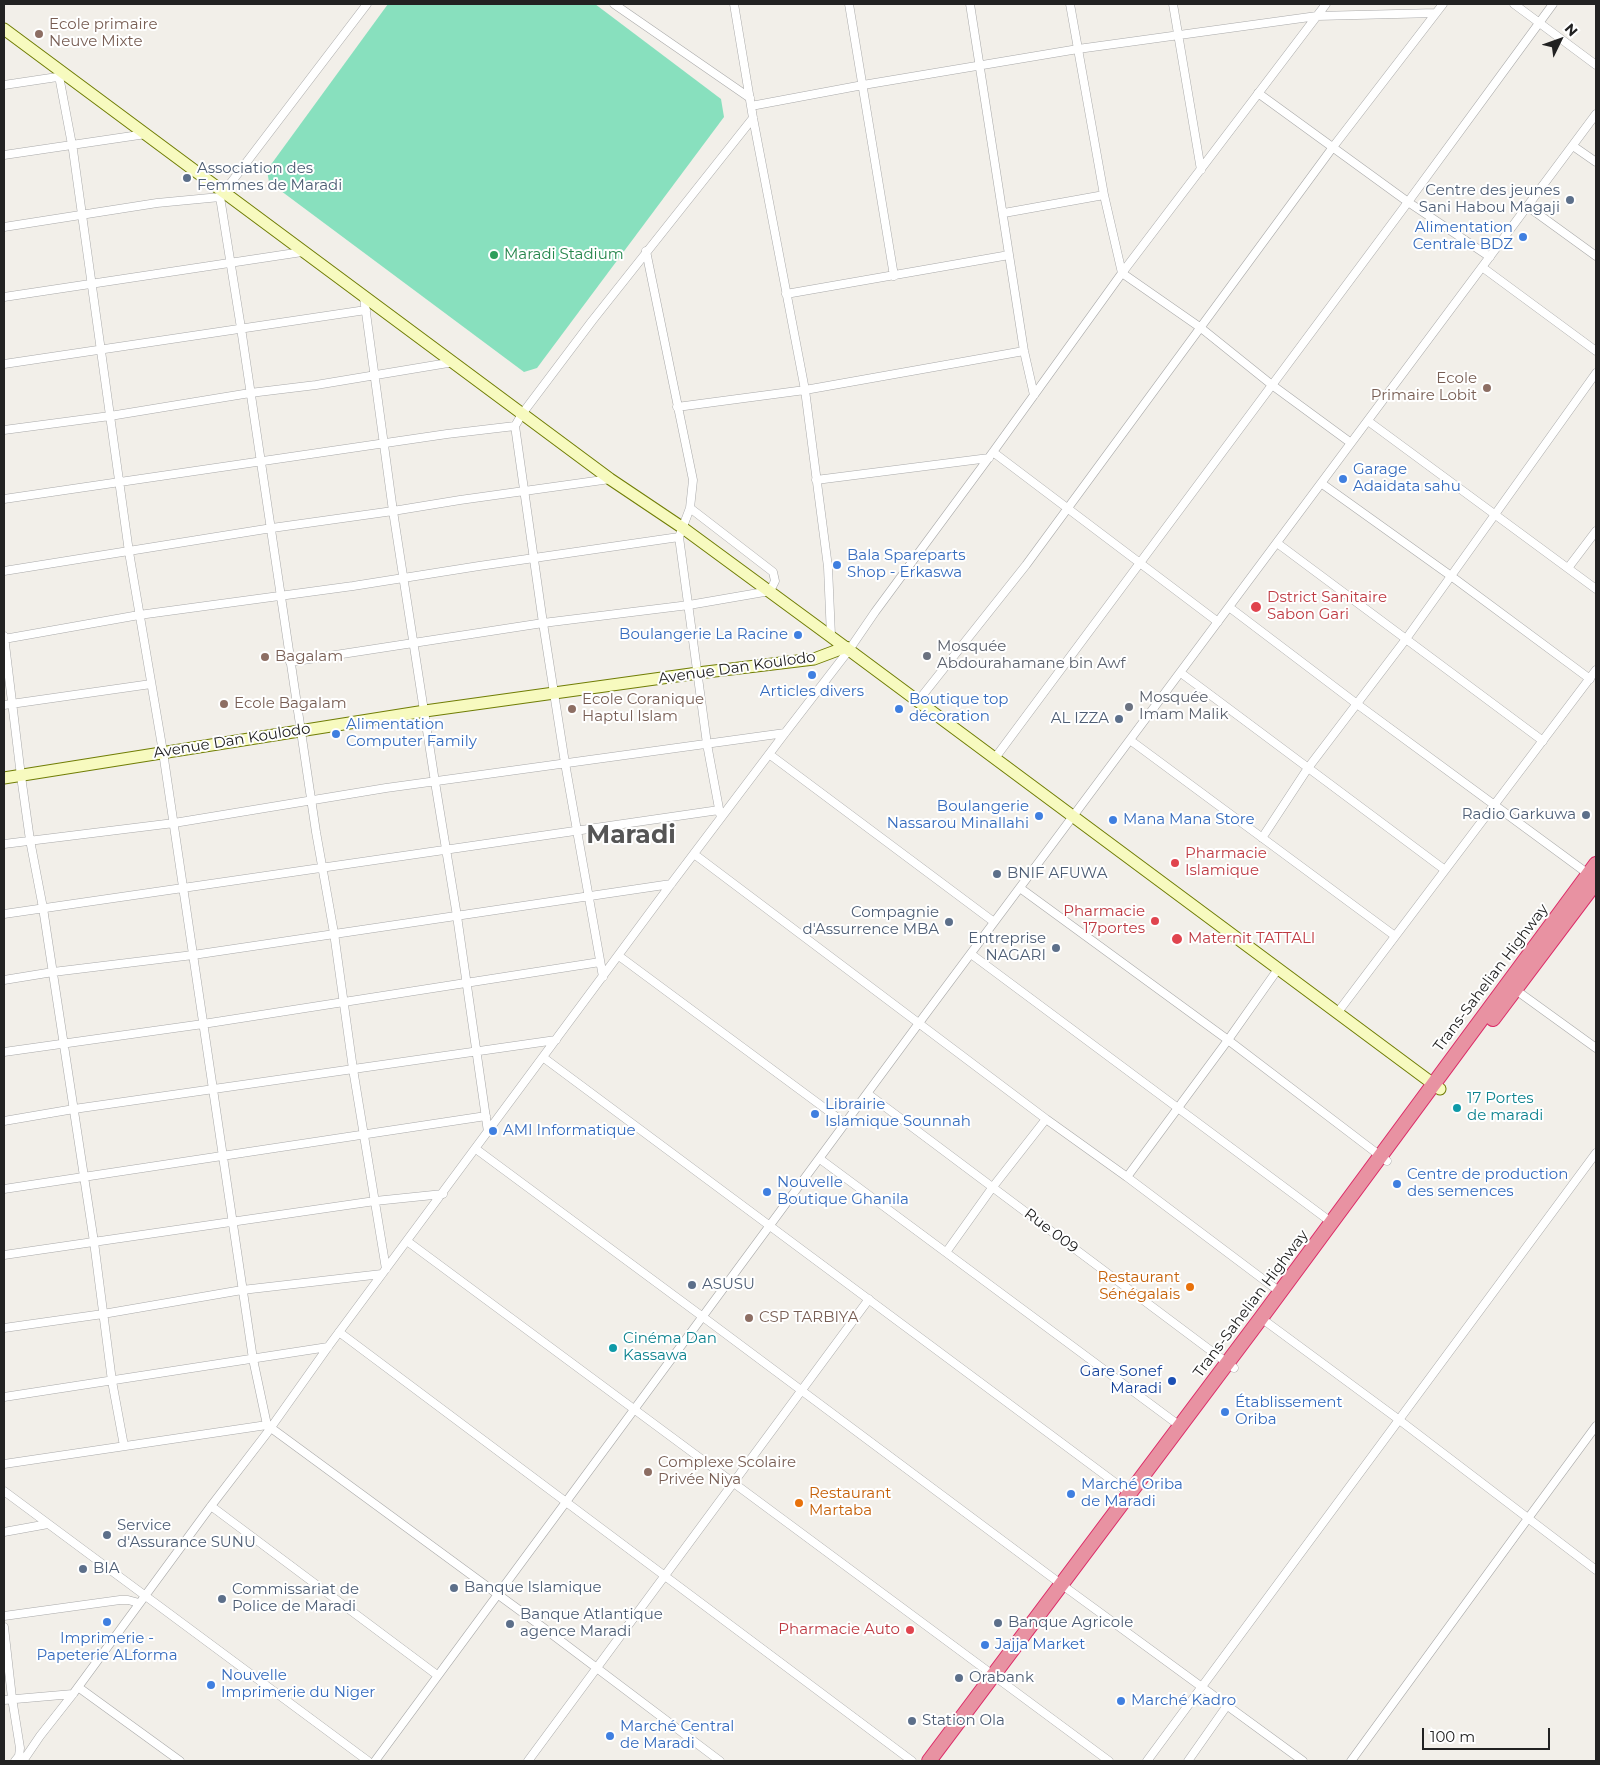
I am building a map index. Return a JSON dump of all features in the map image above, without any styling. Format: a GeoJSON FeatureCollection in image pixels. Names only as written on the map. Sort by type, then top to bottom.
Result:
{"type":"FeatureCollection","features":[{"type":"Feature","properties":{"kind":"highway","name":"Trans-Sahelian Highway"},"geometry":{"type":"LineString","coordinates":[[940,1761],[997,1679],[1136,1498],[1231,1365],[1594,875]]}},
{"type":"Feature","properties":{"kind":"highway","name":"Trans-Sahelian Highway"},"geometry":{"type":"LineString","coordinates":[[1265,1320],[1280,1292],[1331,1222],[1384,1158]]}},
{"type":"Feature","properties":{"kind":"highway","name":"Trans-Sahelian Highway"},"geometry":{"type":"LineString","coordinates":[[1065,1588],[1129,1493],[1180,1426],[1231,1365]]}},
{"type":"Feature","properties":{"kind":"highway","name":"Trans-Sahelian Highway"},"geometry":{"type":"LineString","coordinates":[[929,1761],[997,1679]]}},
{"type":"Feature","properties":{"kind":"street"},"geometry":{"type":"LineString","coordinates":[[367,4],[222,195],[230,263],[260,462],[272,528],[290,662],[334,933],[384,1272]]}},
{"type":"Feature","properties":{"kind":"street"},"geometry":{"type":"LineString","coordinates":[[615,4],[750,102],[1078,49],[1317,16],[1436,13]]}},
{"type":"Feature","properties":{"kind":"street"},"geometry":{"type":"LineString","coordinates":[[734,4],[750,102],[804,390],[828,568],[830,636]]}},
{"type":"Feature","properties":{"kind":"street"},"geometry":{"type":"LineString","coordinates":[[849,4],[894,276]]}},
{"type":"Feature","properties":{"kind":"street"},"geometry":{"type":"LineString","coordinates":[[970,4],[1024,351],[1034,395]]}},
{"type":"Feature","properties":{"kind":"street"},"geometry":{"type":"LineString","coordinates":[[1070,4],[1104,195],[1122,274],[1200,328],[1272,385],[1351,443]]}},
{"type":"Feature","properties":{"kind":"street"},"geometry":{"type":"LineString","coordinates":[[1173,4],[1201,170]]}},
{"type":"Feature","properties":{"kind":"street"},"geometry":{"type":"LineString","coordinates":[[23,1761],[269,1426],[544,1058],[694,854],[720,814],[769,754],[848,649],[1122,274],[1326,4]]}},
{"type":"Feature","properties":{"kind":"street"},"geometry":{"type":"LineString","coordinates":[[918,701],[1069,508],[1333,147],[1443,4]]}},
{"type":"Feature","properties":{"kind":"street"},"geometry":{"type":"LineString","coordinates":[[1514,4],[1596,65]]}},
{"type":"Feature","properties":{"kind":"street"},"geometry":{"type":"LineString","coordinates":[[995,758],[1553,4]]}},
{"type":"Feature","properties":{"kind":"street"},"geometry":{"type":"LineString","coordinates":[[4,29],[63,76],[146,134],[222,195],[454,362],[681,533],[770,591],[1437,1086]]}},
{"type":"Feature","properties":{"kind":"street"},"geometry":{"type":"LineString","coordinates":[[4,85],[63,76]]}},
{"type":"Feature","properties":{"kind":"street"},"geometry":{"type":"LineString","coordinates":[[63,76],[128,552],[164,752],[212,1090],[253,1359],[269,1426],[720,1761]]}},
{"type":"Feature","properties":{"kind":"street"},"geometry":{"type":"LineString","coordinates":[[1258,93],[1408,202],[1490,257]]}},
{"type":"Feature","properties":{"kind":"street"},"geometry":{"type":"LineString","coordinates":[[375,1761],[919,1023],[1596,114]]}},
{"type":"Feature","properties":{"kind":"street"},"geometry":{"type":"LineString","coordinates":[[603,977],[565,763],[515,426],[522,414],[646,251],[753,118]]}},
{"type":"Feature","properties":{"kind":"street"},"geometry":{"type":"LineString","coordinates":[[4,154],[146,134]]}},
{"type":"Feature","properties":{"kind":"street"},"geometry":{"type":"LineString","coordinates":[[1573,146],[1596,162]]}},
{"type":"Feature","properties":{"kind":"street"},"geometry":{"type":"LineString","coordinates":[[4,227],[82,214],[222,195]]}},
{"type":"Feature","properties":{"kind":"street"},"geometry":{"type":"LineString","coordinates":[[1004,213],[1104,195]]}},
{"type":"Feature","properties":{"kind":"street"},"geometry":{"type":"LineString","coordinates":[[1528,206],[1596,256]]}},
{"type":"Feature","properties":{"kind":"street"},"geometry":{"type":"LineString","coordinates":[[646,251],[693,480],[690,508],[681,533],[688,605],[707,744],[720,814]]}},
{"type":"Feature","properties":{"kind":"street"},"geometry":{"type":"LineString","coordinates":[[4,297],[302,252]]}},
{"type":"Feature","properties":{"kind":"street"},"geometry":{"type":"LineString","coordinates":[[786,294],[1009,255]]}},
{"type":"Feature","properties":{"kind":"street"},"geometry":{"type":"LineString","coordinates":[[1482,267],[1596,351]]}},
{"type":"Feature","properties":{"kind":"street"},"geometry":{"type":"LineString","coordinates":[[364,298],[393,512],[478,1051],[488,1132]]}},
{"type":"Feature","properties":{"kind":"street"},"geometry":{"type":"LineString","coordinates":[[4,364],[101,348],[366,310]]}},
{"type":"Feature","properties":{"kind":"street"},"geometry":{"type":"LineString","coordinates":[[677,407],[804,390],[1024,351]]}},
{"type":"Feature","properties":{"kind":"street"},"geometry":{"type":"LineString","coordinates":[[4,430],[110,416],[250,393],[316,386],[454,362]]}},
{"type":"Feature","properties":{"kind":"street"},"geometry":{"type":"LineString","coordinates":[[1262,838],[1308,768],[1406,639],[1596,373]]}},
{"type":"Feature","properties":{"kind":"street"},"geometry":{"type":"LineString","coordinates":[[1368,421],[1596,589]]}},
{"type":"Feature","properties":{"kind":"street"},"geometry":{"type":"LineString","coordinates":[[4,499],[447,434],[515,426]]}},
{"type":"Feature","properties":{"kind":"street"},"geometry":{"type":"LineString","coordinates":[[816,480],[991,455],[1069,508],[1218,622]]}},
{"type":"Feature","properties":{"kind":"street"},"geometry":{"type":"LineString","coordinates":[[4,572],[272,528],[393,512],[460,500],[610,479]]}},
{"type":"Feature","properties":{"kind":"street"},"geometry":{"type":"LineString","coordinates":[[1321,483],[1590,679]]}},
{"type":"Feature","properties":{"kind":"street"},"geometry":{"type":"LineString","coordinates":[[690,508],[773,572],[775,581],[770,591]]}},
{"type":"Feature","properties":{"kind":"street"},"geometry":{"type":"LineString","coordinates":[[1568,568],[1596,532]]}},
{"type":"Feature","properties":{"kind":"street"},"geometry":{"type":"LineString","coordinates":[[124,1446],[112,1381],[94,1242],[53,972],[30,840],[4,638],[138,615],[403,578],[681,533]]}},
{"type":"Feature","properties":{"kind":"street"},"geometry":{"type":"LineString","coordinates":[[1277,543],[1543,741]]}},
{"type":"Feature","properties":{"kind":"street"},"geometry":{"type":"LineString","coordinates":[[290,662],[543,623],[688,605],[770,591]]}},
{"type":"Feature","properties":{"kind":"street"},"geometry":{"type":"LineString","coordinates":[[1229,607],[1357,704],[1594,875]]}},
{"type":"Feature","properties":{"kind":"street","name":"Avenue Dan Koulodo"},"geometry":{"type":"LineString","coordinates":[[4,778],[425,711],[814,659],[848,649]]}},
{"type":"Feature","properties":{"kind":"street"},"geometry":{"type":"LineString","coordinates":[[1338,1012],[1596,670]]}},
{"type":"Feature","properties":{"kind":"street"},"geometry":{"type":"LineString","coordinates":[[1181,672],[1445,870]]}},
{"type":"Feature","properties":{"kind":"street"},"geometry":{"type":"LineString","coordinates":[[4,705],[151,684]]}},
{"type":"Feature","properties":{"kind":"street"},"geometry":{"type":"LineString","coordinates":[[4,844],[174,822],[565,763],[784,733]]}},
{"type":"Feature","properties":{"kind":"street"},"geometry":{"type":"LineString","coordinates":[[1130,740],[1395,936]]}},
{"type":"Feature","properties":{"kind":"street"},"geometry":{"type":"LineString","coordinates":[[769,754],[994,922]]}},
{"type":"Feature","properties":{"kind":"street"},"geometry":{"type":"LineString","coordinates":[[4,914],[578,829],[720,814]]}},
{"type":"Feature","properties":{"kind":"street"},"geometry":{"type":"LineString","coordinates":[[694,854],[1046,1119],[1127,1177],[1280,1292]]}},
{"type":"Feature","properties":{"kind":"street"},"geometry":{"type":"LineString","coordinates":[[4,980],[53,972],[194,955],[671,884]]}},
{"type":"Feature","properties":{"kind":"street"},"geometry":{"type":"LineString","coordinates":[[1020,888],[1228,1040],[1384,1158]]}},
{"type":"Feature","properties":{"kind":"street"},"geometry":{"type":"LineString","coordinates":[[971,954],[1331,1222]]}},
{"type":"Feature","properties":{"kind":"street"},"geometry":{"type":"LineString","coordinates":[[619,956],[846,1124]]}},
{"type":"Feature","properties":{"kind":"street"},"geometry":{"type":"LineString","coordinates":[[4,1052],[203,1024],[600,962]]}},
{"type":"Feature","properties":{"kind":"street"},"geometry":{"type":"LineString","coordinates":[[1127,1177],[1278,969]]}},
{"type":"Feature","properties":{"kind":"street"},"geometry":{"type":"LineString","coordinates":[[1512,987],[1596,1048]]}},
{"type":"Feature","properties":{"kind":"street"},"geometry":{"type":"LineString","coordinates":[[4,1121],[74,1109],[556,1040]]}},
{"type":"Feature","properties":{"kind":"street"},"geometry":{"type":"LineString","coordinates":[[544,1058],[1129,1493]]}},
{"type":"Feature","properties":{"kind":"street","name":"Rue 009"},"geometry":{"type":"LineString","coordinates":[[868,1094],[1231,1365]]}},
{"type":"Feature","properties":{"kind":"street"},"geometry":{"type":"LineString","coordinates":[[4,1189],[486,1116]]}},
{"type":"Feature","properties":{"kind":"street"},"geometry":{"type":"LineString","coordinates":[[946,1251],[1046,1119]]}},
{"type":"Feature","properties":{"kind":"street"},"geometry":{"type":"LineString","coordinates":[[476,1149],[1065,1588],[1226,1707],[1303,1761]]}},
{"type":"Feature","properties":{"kind":"street"},"geometry":{"type":"LineString","coordinates":[[1147,1761],[1596,1153]]}},
{"type":"Feature","properties":{"kind":"street"},"geometry":{"type":"LineString","coordinates":[[820,1159],[1180,1426]]}},
{"type":"Feature","properties":{"kind":"street"},"geometry":{"type":"LineString","coordinates":[[4,1255],[375,1201],[443,1194]]}},
{"type":"Feature","properties":{"kind":"street"},"geometry":{"type":"LineString","coordinates":[[407,1241],[1108,1761]]}},
{"type":"Feature","properties":{"kind":"street"},"geometry":{"type":"LineString","coordinates":[[4,1328],[103,1314],[242,1290],[384,1272]]}},
{"type":"Feature","properties":{"kind":"street"},"geometry":{"type":"LineString","coordinates":[[528,1761],[869,1299]]}},
{"type":"Feature","properties":{"kind":"street"},"geometry":{"type":"LineString","coordinates":[[1265,1320],[1596,1570]]}},
{"type":"Feature","properties":{"kind":"street"},"geometry":{"type":"LineString","coordinates":[[339,1332],[912,1761]]}},
{"type":"Feature","properties":{"kind":"street"},"geometry":{"type":"LineString","coordinates":[[4,1397],[328,1347]]}},
{"type":"Feature","properties":{"kind":"street"},"geometry":{"type":"LineString","coordinates":[[4,1464],[269,1426]]}},
{"type":"Feature","properties":{"kind":"street"},"geometry":{"type":"LineString","coordinates":[[1351,1761],[1596,1426]]}},
{"type":"Feature","properties":{"kind":"street"},"geometry":{"type":"LineString","coordinates":[[4,1491],[368,1761]]}},
{"type":"Feature","properties":{"kind":"street"},"geometry":{"type":"LineString","coordinates":[[211,1506],[437,1675]]}},
{"type":"Feature","properties":{"kind":"street"},"geometry":{"type":"LineString","coordinates":[[4,1532],[48,1524]]}},
{"type":"Feature","properties":{"kind":"street"},"geometry":{"type":"LineString","coordinates":[[4,1616],[120,1600],[139,1603]]}},
{"type":"Feature","properties":{"kind":"street"},"geometry":{"type":"LineString","coordinates":[[4,1626],[8,1699],[20,1748],[19,1756],[15,1761]]}},
{"type":"Feature","properties":{"kind":"street"},"geometry":{"type":"LineString","coordinates":[[78,1687],[180,1761]]}},
{"type":"Feature","properties":{"kind":"street"},"geometry":{"type":"LineString","coordinates":[[8,1699],[73,1694]]}},
{"type":"Feature","properties":{"kind":"street"},"geometry":{"type":"LineString","coordinates":[[1188,1761],[1226,1707]]}},
{"type":"Feature","properties":{"kind":"green space","name":"Maradi Stadium"},"geometry":{"type":"Polygon","coordinates":[[[388,4],[595,4],[721,99],[724,117],[537,368],[524,372],[269,182],[267,170],[388,4]]]}},
{"type":"Feature","properties":{"kind":"place","name":"Ecole primaire Neuve Mixte"},"geometry":{"type":"Point","coordinates":[39,34]}},
{"type":"Feature","properties":{"kind":"place","name":"Association des Femmes de Maradi"},"geometry":{"type":"Point","coordinates":[187,178]}},
{"type":"Feature","properties":{"kind":"place","name":"Centre des jeunes Sani Habou Magaji"},"geometry":{"type":"Point","coordinates":[1570,200]}},
{"type":"Feature","properties":{"kind":"place","name":"Alimentation Centrale BDZ"},"geometry":{"type":"Point","coordinates":[1523,237]}},
{"type":"Feature","properties":{"kind":"place","name":"Maradi Stadium"},"geometry":{"type":"Point","coordinates":[494,255]}},
{"type":"Feature","properties":{"kind":"place","name":"Ecole Primaire Lobit"},"geometry":{"type":"Point","coordinates":[1487,388]}},
{"type":"Feature","properties":{"kind":"place","name":"Garage Adaidata sahu"},"geometry":{"type":"Point","coordinates":[1343,479]}},
{"type":"Feature","properties":{"kind":"place","name":"Bala Spareparts Shop - Erkaswa"},"geometry":{"type":"Point","coordinates":[837,565]}},
{"type":"Feature","properties":{"kind":"place","name":"Dstrict Sanitaire Sabon Gari"},"geometry":{"type":"Point","coordinates":[1256,607]}},
{"type":"Feature","properties":{"kind":"place","name":"Boulangerie La Racine"},"geometry":{"type":"Point","coordinates":[798,635]}},
{"type":"Feature","properties":{"kind":"place","name":"Mosquée Abdourahamane bin Awf"},"geometry":{"type":"Point","coordinates":[927,656]}},
{"type":"Feature","properties":{"kind":"place","name":"Bagalam"},"geometry":{"type":"Point","coordinates":[265,657]}},
{"type":"Feature","properties":{"kind":"place","name":"Articles divers"},"geometry":{"type":"Point","coordinates":[812,675]}},
{"type":"Feature","properties":{"kind":"place","name":"Ecole Bagalam"},"geometry":{"type":"Point","coordinates":[224,704]}},
{"type":"Feature","properties":{"kind":"place","name":"Mosquée Imam Malik"},"geometry":{"type":"Point","coordinates":[1129,707]}},
{"type":"Feature","properties":{"kind":"place","name":"Ecole Coranique Haptul Islam"},"geometry":{"type":"Point","coordinates":[572,709]}},
{"type":"Feature","properties":{"kind":"place","name":"Boutique top décoration"},"geometry":{"type":"Point","coordinates":[899,709]}},
{"type":"Feature","properties":{"kind":"place","name":"AL IZZA"},"geometry":{"type":"Point","coordinates":[1119,719]}},
{"type":"Feature","properties":{"kind":"place","name":"Alimentation Computer Family"},"geometry":{"type":"Point","coordinates":[336,734]}},
{"type":"Feature","properties":{"kind":"place","name":"Radio Garkuwa"},"geometry":{"type":"Point","coordinates":[1586,815]}},
{"type":"Feature","properties":{"kind":"place","name":"Boulangerie Nassarou Minallahi"},"geometry":{"type":"Point","coordinates":[1039,816]}},
{"type":"Feature","properties":{"kind":"place","name":"Mana Mana Store"},"geometry":{"type":"Point","coordinates":[1113,820]}},
{"type":"Feature","properties":{"kind":"place","name":"Pharmacie Islamique"},"geometry":{"type":"Point","coordinates":[1175,863]}},
{"type":"Feature","properties":{"kind":"place","name":"BNIF AFUWA"},"geometry":{"type":"Point","coordinates":[997,874]}},
{"type":"Feature","properties":{"kind":"place","name":"Pharmacie 17portes"},"geometry":{"type":"Point","coordinates":[1155,921]}},
{"type":"Feature","properties":{"kind":"place","name":"Compagnie d'Assurrence MBA"},"geometry":{"type":"Point","coordinates":[949,922]}},
{"type":"Feature","properties":{"kind":"place","name":"Maternit TATTALI"},"geometry":{"type":"Point","coordinates":[1177,939]}},
{"type":"Feature","properties":{"kind":"place","name":"Entreprise NAGARI"},"geometry":{"type":"Point","coordinates":[1056,948]}},
{"type":"Feature","properties":{"kind":"place","name":"17 Portes de maradi"},"geometry":{"type":"Point","coordinates":[1457,1108]}},
{"type":"Feature","properties":{"kind":"place","name":"Librairie Islamique Sounnah"},"geometry":{"type":"Point","coordinates":[815,1114]}},
{"type":"Feature","properties":{"kind":"place","name":"AMI Informatique"},"geometry":{"type":"Point","coordinates":[493,1131]}},
{"type":"Feature","properties":{"kind":"place","name":"Centre de production des semences"},"geometry":{"type":"Point","coordinates":[1397,1184]}},
{"type":"Feature","properties":{"kind":"place","name":"Nouvelle Boutique Ghanila"},"geometry":{"type":"Point","coordinates":[767,1192]}},
{"type":"Feature","properties":{"kind":"place","name":"ASUSU"},"geometry":{"type":"Point","coordinates":[692,1285]}},
{"type":"Feature","properties":{"kind":"place","name":"Restaurant Sénégalais"},"geometry":{"type":"Point","coordinates":[1190,1287]}},
{"type":"Feature","properties":{"kind":"place","name":"CSP TARBIYA"},"geometry":{"type":"Point","coordinates":[749,1318]}},
{"type":"Feature","properties":{"kind":"place","name":"Cinéma Dan Kassawa"},"geometry":{"type":"Point","coordinates":[613,1348]}},
{"type":"Feature","properties":{"kind":"place","name":"Gare Sonef Maradi"},"geometry":{"type":"Point","coordinates":[1172,1381]}},
{"type":"Feature","properties":{"kind":"place","name":"Établissement Oriba"},"geometry":{"type":"Point","coordinates":[1225,1412]}},
{"type":"Feature","properties":{"kind":"place","name":"Complexe Scolaire Privée Niya"},"geometry":{"type":"Point","coordinates":[648,1472]}},
{"type":"Feature","properties":{"kind":"place","name":"Marché Oriba de Maradi"},"geometry":{"type":"Point","coordinates":[1071,1494]}},
{"type":"Feature","properties":{"kind":"place","name":"Restaurant Martaba"},"geometry":{"type":"Point","coordinates":[799,1503]}},
{"type":"Feature","properties":{"kind":"place","name":"Service d'Assurance SUNU"},"geometry":{"type":"Point","coordinates":[107,1535]}},
{"type":"Feature","properties":{"kind":"place","name":"BIA"},"geometry":{"type":"Point","coordinates":[83,1569]}},
{"type":"Feature","properties":{"kind":"place","name":"Banque Islamique"},"geometry":{"type":"Point","coordinates":[454,1588]}},
{"type":"Feature","properties":{"kind":"place","name":"Commissariat de Police de Maradi"},"geometry":{"type":"Point","coordinates":[222,1599]}},
{"type":"Feature","properties":{"kind":"place","name":"Imprimerie - Papeterie ALforma"},"geometry":{"type":"Point","coordinates":[107,1622]}},
{"type":"Feature","properties":{"kind":"place","name":"Banque Agricole"},"geometry":{"type":"Point","coordinates":[998,1623]}},
{"type":"Feature","properties":{"kind":"place","name":"Banque Atlantique agence Maradi"},"geometry":{"type":"Point","coordinates":[510,1624]}},
{"type":"Feature","properties":{"kind":"place","name":"Pharmacie Auto"},"geometry":{"type":"Point","coordinates":[910,1630]}},
{"type":"Feature","properties":{"kind":"place","name":"Jajja Market"},"geometry":{"type":"Point","coordinates":[985,1645]}},
{"type":"Feature","properties":{"kind":"place","name":"Orabank"},"geometry":{"type":"Point","coordinates":[959,1678]}},
{"type":"Feature","properties":{"kind":"place","name":"Nouvelle Imprimerie du Niger"},"geometry":{"type":"Point","coordinates":[211,1685]}},
{"type":"Feature","properties":{"kind":"place","name":"Marché Kadro"},"geometry":{"type":"Point","coordinates":[1121,1701]}},
{"type":"Feature","properties":{"kind":"place","name":"Station Ola"},"geometry":{"type":"Point","coordinates":[912,1721]}},
{"type":"Feature","properties":{"kind":"place","name":"Marché Central de Maradi"},"geometry":{"type":"Point","coordinates":[610,1736]}},
{"type":"Feature","properties":{"kind":"district","name":"Maradi"},"geometry":{"type":"Point","coordinates":[631,836]}}]}
